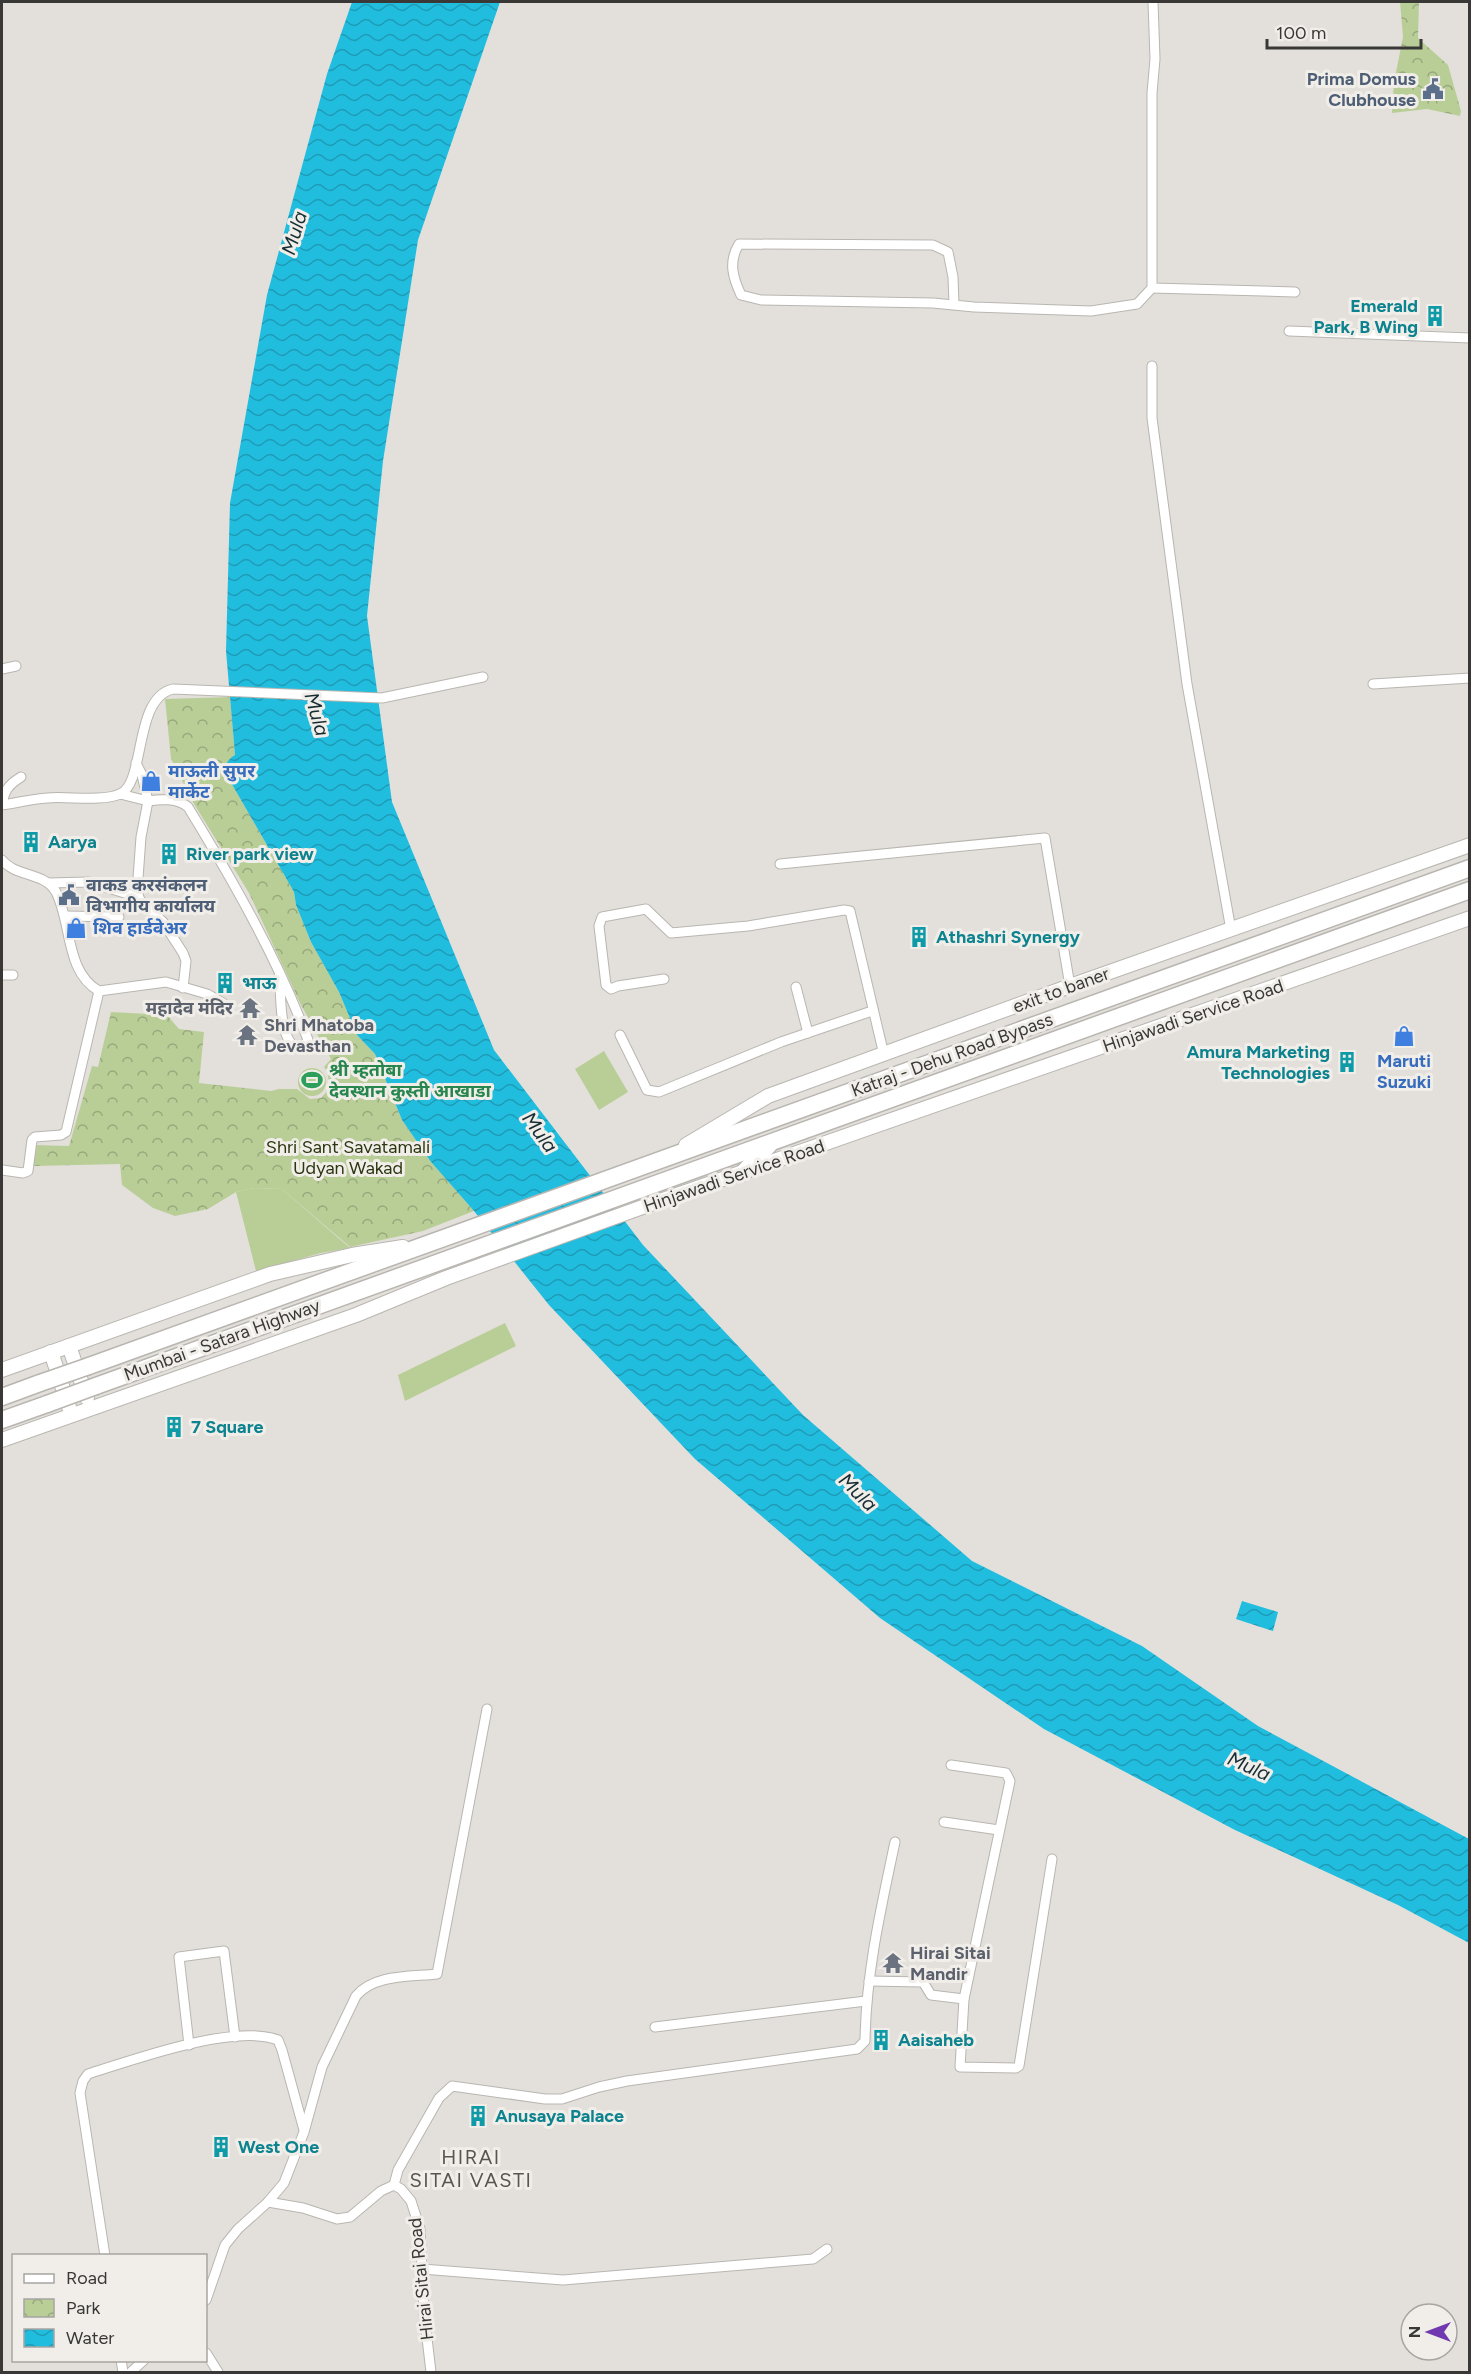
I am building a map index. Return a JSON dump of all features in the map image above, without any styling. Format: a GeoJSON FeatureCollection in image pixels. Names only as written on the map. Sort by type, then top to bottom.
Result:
{"type":"FeatureCollection","features":[{"type":"Feature","properties":{"kind":"highway","name":"Katraj - Dehu Road Bypass"},"geometry":{"type":"LineString","coordinates":[[430,1242],[1470,867]]}},
{"type":"Feature","properties":{"kind":"highway","name":"Katraj - Dehu Road Bypass"},"geometry":{"type":"LineString","coordinates":[[442,1261],[649,1196],[771,1143],[1470,890]]}},
{"type":"Feature","properties":{"kind":"highway"},"geometry":{"type":"LineString","coordinates":[[744,1172],[771,1143]]}},
{"type":"Feature","properties":{"kind":"highway","name":"Mumbai - Satara Highway"},"geometry":{"type":"LineString","coordinates":[[2,1397],[430,1242]]}},
{"type":"Feature","properties":{"kind":"highway","name":"Mumbai - Satara Highway"},"geometry":{"type":"LineString","coordinates":[[2,1420],[442,1261]]}},
{"type":"Feature","properties":{"kind":"main road","name":"exit to baner"},"geometry":{"type":"LineString","coordinates":[[664,1159],[768,1096],[1070,986],[1470,845]]}},
{"type":"Feature","properties":{"kind":"main road","name":"Hinjawadi Service Road"},"geometry":{"type":"LineString","coordinates":[[2,1440],[356,1315],[649,1196],[744,1172],[1470,918]]}},
{"type":"Feature","properties":{"kind":"main road"},"geometry":{"type":"LineString","coordinates":[[2,1370],[270,1274],[352,1255],[430,1242]]}},
{"type":"Feature","properties":{"kind":"main road"},"geometry":{"type":"LineString","coordinates":[[69,1346],[90,1408]]}},
{"type":"Feature","properties":{"kind":"main road"},"geometry":{"type":"LineString","coordinates":[[51,1352],[71,1415]]}},
{"type":"Feature","properties":{"kind":"street"},"geometry":{"type":"LineString","coordinates":[[954,304],[953,277],[948,252],[933,245],[739,244],[733,255],[733,278],[741,295],[761,300],[954,304],[974,307],[1091,311],[1137,304],[1152,288],[1152,93],[1155,59],[1153,2]]}},
{"type":"Feature","properties":{"kind":"street"},"geometry":{"type":"LineString","coordinates":[[1152,288],[1295,292]]}},
{"type":"Feature","properties":{"kind":"street"},"geometry":{"type":"LineString","coordinates":[[1289,331],[1470,338]]}},
{"type":"Feature","properties":{"kind":"street"},"geometry":{"type":"LineString","coordinates":[[1152,366],[1152,418],[1181,638],[1231,930]]}},
{"type":"Feature","properties":{"kind":"street"},"geometry":{"type":"LineString","coordinates":[[2,669],[16,666]]}},
{"type":"Feature","properties":{"kind":"street"},"geometry":{"type":"LineString","coordinates":[[120,794],[126,789],[136,763],[150,712],[165,690],[173,688],[382,698],[483,677]]}},
{"type":"Feature","properties":{"kind":"street"},"geometry":{"type":"LineString","coordinates":[[1373,684],[1470,678]]}},
{"type":"Feature","properties":{"kind":"street"},"geometry":{"type":"LineString","coordinates":[[136,763],[142,775],[148,801],[141,837],[138,897]]}},
{"type":"Feature","properties":{"kind":"street"},"geometry":{"type":"LineString","coordinates":[[21,777],[10,783],[4,792],[2,805],[49,797],[79,798],[120,794],[148,801],[162,799],[180,802],[188,807],[255,925],[279,976],[308,1040],[303,1047],[295,1048],[290,1044],[286,1031],[279,976]]}},
{"type":"Feature","properties":{"kind":"street"},"geometry":{"type":"LineString","coordinates":[[780,864],[1045,838],[1070,986]]}},
{"type":"Feature","properties":{"kind":"street"},"geometry":{"type":"LineString","coordinates":[[2,860],[5,865],[20,873],[49,883],[88,882],[138,897],[163,922],[183,953],[186,961],[183,988]]}},
{"type":"Feature","properties":{"kind":"street"},"geometry":{"type":"LineString","coordinates":[[49,883],[58,896],[80,974],[89,985],[99,991],[157,982],[173,984],[207,994],[223,1004]]}},
{"type":"Feature","properties":{"kind":"street"},"geometry":{"type":"LineString","coordinates":[[664,980],[611,989],[606,985],[599,926],[602,917],[646,909],[671,933],[748,926],[844,910],[850,911],[884,1055]]}},
{"type":"Feature","properties":{"kind":"street"},"geometry":{"type":"LineString","coordinates":[[64,916],[119,917]]}},
{"type":"Feature","properties":{"kind":"street"},"geometry":{"type":"LineString","coordinates":[[2,975],[13,975]]}},
{"type":"Feature","properties":{"kind":"street"},"geometry":{"type":"LineString","coordinates":[[796,987],[808,1033]]}},
{"type":"Feature","properties":{"kind":"street"},"geometry":{"type":"LineString","coordinates":[[2,1170],[23,1173],[28,1171],[32,1140],[35,1137],[61,1135],[66,1132],[99,991]]}},
{"type":"Feature","properties":{"kind":"street"},"geometry":{"type":"LineString","coordinates":[[620,1035],[647,1090],[653,1093],[808,1033],[872,1011]]}},
{"type":"Feature","properties":{"kind":"street"},"geometry":{"type":"LineString","coordinates":[[207,2297],[225,2245],[284,2183],[304,2132],[322,2067],[344,2019],[362,1988],[379,1981],[437,1974],[487,1708]]}},
{"type":"Feature","properties":{"kind":"street"},"geometry":{"type":"LineString","coordinates":[[951,1765],[1009,1776],[1010,1781],[964,1999],[960,2067],[1016,2068],[1019,2066],[1052,1859]]}},
{"type":"Feature","properties":{"kind":"street"},"geometry":{"type":"LineString","coordinates":[[944,1822],[999,1830]]}},
{"type":"Feature","properties":{"kind":"street"},"geometry":{"type":"LineString","coordinates":[[268,2202],[303,2208],[337,2219],[350,2217],[381,2191],[398,2187],[398,2170],[439,2098],[452,2086],[545,2099],[562,2099],[627,2081],[857,2049],[865,2041],[869,1971],[895,1842]]}},
{"type":"Feature","properties":{"kind":"street"},"geometry":{"type":"LineString","coordinates":[[189,2045],[179,1957],[224,1951],[235,2037]]}},
{"type":"Feature","properties":{"kind":"street"},"geometry":{"type":"LineString","coordinates":[[869,1981],[923,1982],[931,1995],[964,1999]]}},
{"type":"Feature","properties":{"kind":"street"},"geometry":{"type":"LineString","coordinates":[[655,2027],[866,2001]]}},
{"type":"Feature","properties":{"kind":"street"},"geometry":{"type":"LineString","coordinates":[[105,2254],[80,2093],[83,2080],[88,2074],[161,2050],[235,2037],[269,2037],[278,2040],[304,2132]]}},
{"type":"Feature","properties":{"kind":"street","name":"Hirai Sitai Road"},"geometry":{"type":"LineString","coordinates":[[398,2187],[411,2201],[420,2229],[431,2373]]}},
{"type":"Feature","properties":{"kind":"street"},"geometry":{"type":"LineString","coordinates":[[422,2269],[563,2280],[813,2259],[826,2249]]}},
{"type":"Feature","properties":{"kind":"street"},"geometry":{"type":"LineString","coordinates":[[207,2356],[218,2373]]}},
{"type":"Feature","properties":{"kind":"street"},"geometry":{"type":"LineString","coordinates":[[131,2373],[143,2362]]}},
{"type":"Feature","properties":{"kind":"green space"},"geometry":{"type":"Polygon","coordinates":[[[1400,2],[1419,2],[1418,38],[1448,65],[1461,111],[1460,116],[1427,109],[1392,113],[1394,82],[1403,37],[1400,2]]]}},
{"type":"Feature","properties":{"kind":"green space","name":"Shri Sant Savatamali Udyan Wakad"},"geometry":{"type":"Polygon","coordinates":[[[230,697],[235,755],[227,763],[226,774],[294,892],[296,905],[311,942],[339,992],[357,1035],[375,1054],[402,1120],[431,1162],[474,1211],[423,1231],[350,1247],[282,1189],[254,1188],[236,1192],[208,1209],[175,1216],[153,1208],[122,1185],[120,1164],[34,1166],[34,1145],[69,1146],[92,1066],[98,1067],[111,1012],[167,1015],[179,1029],[204,1032],[199,1083],[271,1091],[297,1089],[310,1099],[321,1098],[329,1089],[328,1073],[324,1067],[331,1059],[300,1003],[249,893],[194,804],[171,759],[165,699],[230,697]]]}},
{"type":"Feature","properties":{"kind":"green space"},"geometry":{"type":"Polygon","coordinates":[[[604,1051],[628,1092],[599,1110],[575,1069],[604,1051]]]}},
{"type":"Feature","properties":{"kind":"green space","name":"श्री म्हतोबा देवस्थान कुस्ती आखाडा"},"geometry":{"type":"Polygon","coordinates":[[[312,1068],[322,1072],[326,1082],[322,1092],[312,1096],[302,1092],[298,1082],[302,1072],[312,1068]]]}},
{"type":"Feature","properties":{"kind":"green space"},"geometry":{"type":"Polygon","coordinates":[[[254,1188],[282,1189],[350,1248],[321,1253],[256,1271],[236,1192],[254,1188]]]}},
{"type":"Feature","properties":{"kind":"green space"},"geometry":{"type":"Polygon","coordinates":[[[505,1323],[516,1346],[405,1401],[398,1375],[505,1323]]]}},
{"type":"Feature","properties":{"kind":"water","name":"Mula"},"geometry":{"type":"Polygon","coordinates":[[[352,2],[500,2],[418,240],[383,461],[367,616],[392,802],[494,1050],[643,1245],[803,1415],[972,1561],[1142,1646],[1258,1726],[1469,1839],[1469,1943],[1398,1905],[1235,1830],[1044,1729],[880,1618],[695,1459],[549,1305],[474,1211],[431,1162],[402,1120],[375,1054],[357,1035],[339,992],[311,942],[296,905],[294,892],[225,771],[227,763],[235,755],[226,651],[230,503],[267,295],[327,74],[352,2]]]}},
{"type":"Feature","properties":{"kind":"water"},"geometry":{"type":"Polygon","coordinates":[[[1242,1601],[1278,1612],[1273,1631],[1236,1619],[1242,1601]]]}},
{"type":"Feature","properties":{"kind":"place","name":"Prima Domus Clubhouse"},"geometry":{"type":"Point","coordinates":[1433,89]}},
{"type":"Feature","properties":{"kind":"place","name":"Emerald Park, B Wing"},"geometry":{"type":"Point","coordinates":[1435,316]}},
{"type":"Feature","properties":{"kind":"place","name":"माऊली सुपर मार्केट"},"geometry":{"type":"Point","coordinates":[151,781]}},
{"type":"Feature","properties":{"kind":"place","name":"Aarya"},"geometry":{"type":"Point","coordinates":[31,842]}},
{"type":"Feature","properties":{"kind":"place","name":"River park view"},"geometry":{"type":"Point","coordinates":[169,854]}},
{"type":"Feature","properties":{"kind":"place","name":"वाकड करसंकलन विभागीय कार्यालय"},"geometry":{"type":"Point","coordinates":[69,895]}},
{"type":"Feature","properties":{"kind":"place","name":"शिव हार्डवेअर"},"geometry":{"type":"Point","coordinates":[76,928]}},
{"type":"Feature","properties":{"kind":"place","name":"Athashri Synergy"},"geometry":{"type":"Point","coordinates":[919,937]}},
{"type":"Feature","properties":{"kind":"place","name":"भाऊ"},"geometry":{"type":"Point","coordinates":[225,983]}},
{"type":"Feature","properties":{"kind":"place","name":"महादेव मंदिर"},"geometry":{"type":"Point","coordinates":[250,1008]}},
{"type":"Feature","properties":{"kind":"place","name":"Shri Mhatoba Devasthan"},"geometry":{"type":"Point","coordinates":[247,1035]}},
{"type":"Feature","properties":{"kind":"place","name":"Maruti Suzuki"},"geometry":{"type":"Point","coordinates":[1404,1036]}},
{"type":"Feature","properties":{"kind":"place","name":"Amura Marketing Technologies"},"geometry":{"type":"Point","coordinates":[1347,1062]}},
{"type":"Feature","properties":{"kind":"place","name":"श्री म्हतोबा देवस्थान कुस्ती आखाडा"},"geometry":{"type":"Point","coordinates":[312,1080]}},
{"type":"Feature","properties":{"kind":"place","name":"7 Square"},"geometry":{"type":"Point","coordinates":[174,1427]}},
{"type":"Feature","properties":{"kind":"place","name":"Hirai Sitai Mandir"},"geometry":{"type":"Point","coordinates":[893,1963]}},
{"type":"Feature","properties":{"kind":"place","name":"Aaisaheb"},"geometry":{"type":"Point","coordinates":[881,2040]}},
{"type":"Feature","properties":{"kind":"place","name":"Anusaya Palace"},"geometry":{"type":"Point","coordinates":[478,2116]}},
{"type":"Feature","properties":{"kind":"place","name":"West One"},"geometry":{"type":"Point","coordinates":[221,2147]}},
{"type":"Feature","properties":{"kind":"district","name":"HIRAI SITAI VASTI"},"geometry":{"type":"Point","coordinates":[471,2168]}}]}
